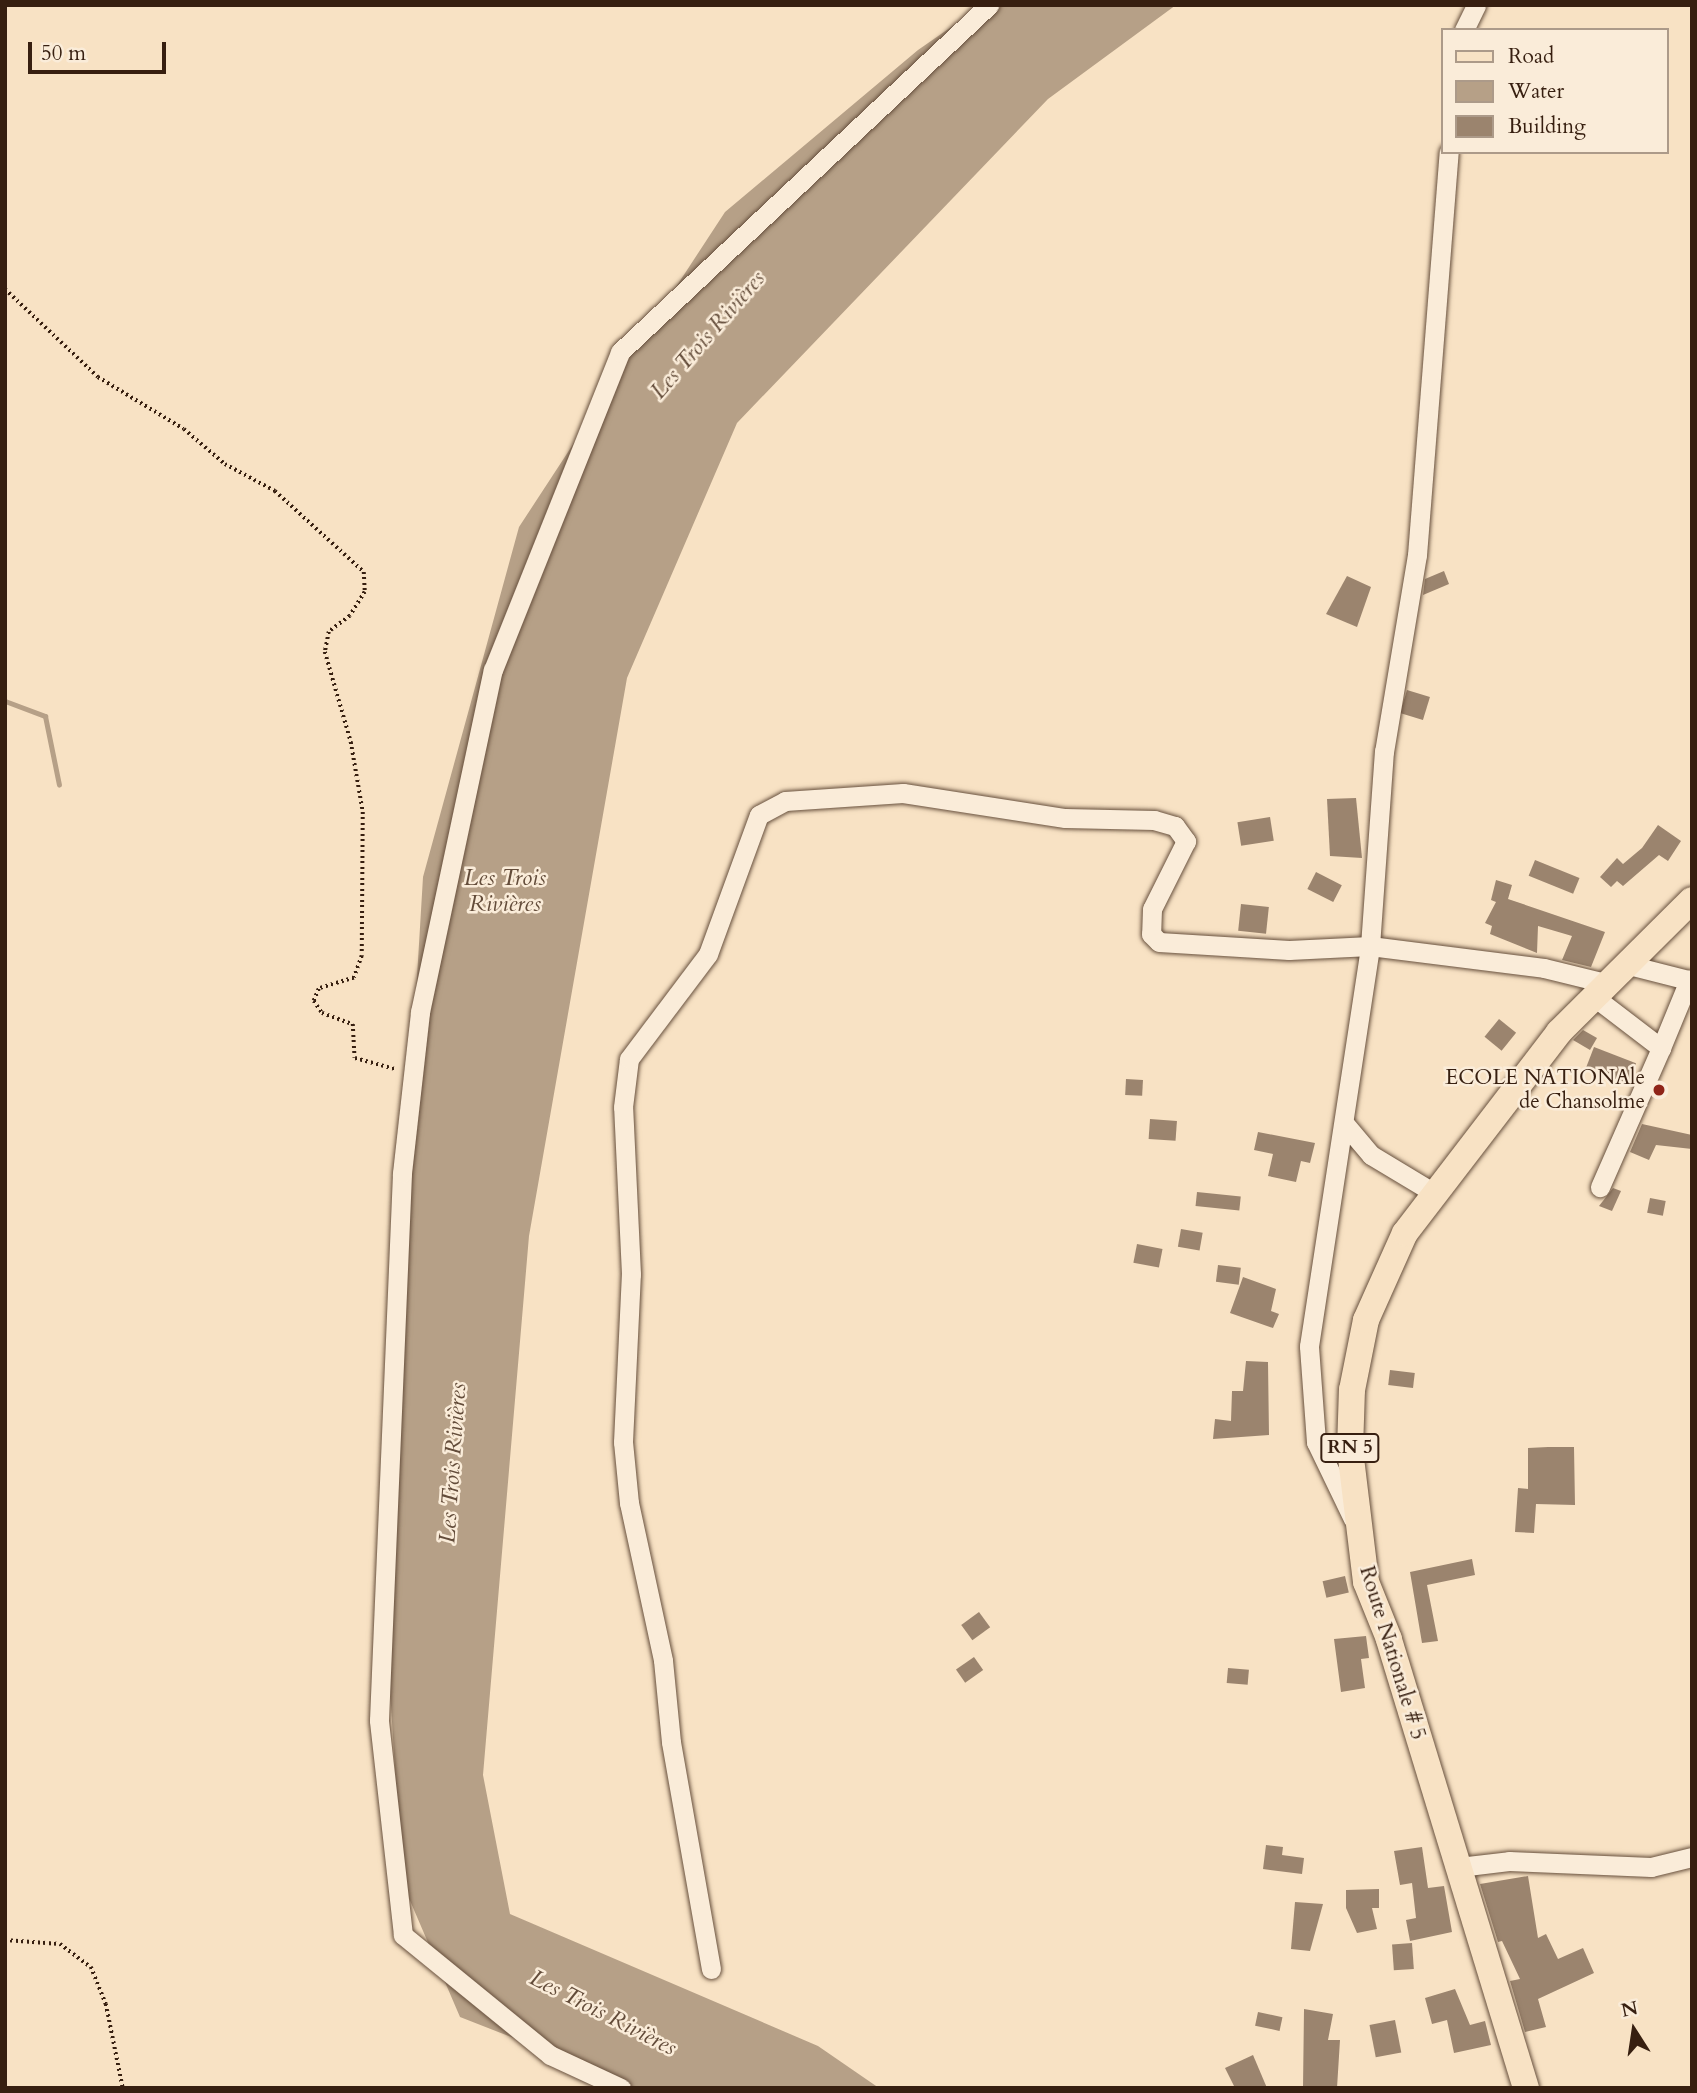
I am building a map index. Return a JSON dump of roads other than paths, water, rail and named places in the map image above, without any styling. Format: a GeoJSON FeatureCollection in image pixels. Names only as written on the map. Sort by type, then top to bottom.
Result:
{"type":"FeatureCollection","features":[{"type":"Feature","properties":{"kind":"main road","name":"Route Nationale # 5"},"geometry":{"type":"LineString","coordinates":[[1526,2088],[1459,1867],[1366,1583],[1350,1449],[1352,1390],[1366,1320],[1405,1233],[1559,1031],[1692,900]]}},
{"type":"Feature","properties":{"kind":"street"},"geometry":{"type":"LineString","coordinates":[[621,2088],[550,2055],[403,1935],[379,1720],[402,1173],[420,1012],[493,670],[620,352],[989,5]]}},
{"type":"Feature","properties":{"kind":"street"},"geometry":{"type":"LineString","coordinates":[[1465,28],[1476,5]]}},
{"type":"Feature","properties":{"kind":"street"},"geometry":{"type":"LineString","coordinates":[[1359,1529],[1316,1443],[1309,1346],[1370,946],[1384,752],[1418,555],[1449,154]]}},
{"type":"Feature","properties":{"kind":"street"},"geometry":{"type":"LineString","coordinates":[[711,1969],[622,1442],[631,1274],[623,1107],[629,1059],[708,954],[760,815],[785,801],[903,793],[1065,818],[1154,820],[1175,826],[1186,841],[1152,909],[1151,934],[1159,942],[1289,950],[1370,946],[1544,968],[1599,989],[1661,1048]]}},
{"type":"Feature","properties":{"kind":"street"},"geometry":{"type":"LineString","coordinates":[[1600,1187],[1690,981],[1625,964]]}},
{"type":"Feature","properties":{"kind":"street"},"geometry":{"type":"LineString","coordinates":[[1344,1124],[1370,1155],[1434,1193]]}},
{"type":"Feature","properties":{"kind":"street"},"geometry":{"type":"LineString","coordinates":[[1459,1867],[1509,1861],[1651,1867],[1692,1857]]}},
{"type":"Feature","properties":{"kind":"water","name":"Les Trois Rivières"},"geometry":{"type":"Polygon","coordinates":[[[983,5],[1176,5],[1048,99],[737,423],[627,678],[529,1236],[483,1775],[510,1914],[818,2046],[879,2088],[625,2088],[608,2075],[460,2017],[402,1882],[382,1561],[423,877],[519,527],[725,212],[918,50],[983,5]]]}},
{"type":"Feature","properties":{"kind":"waterway"},"geometry":{"type":"LineString","coordinates":[[5,701],[45,716],[59,785]]}},
{"type":"Feature","properties":{"kind":"place","name":"ECOLE NATIONAle de Chansolme"},"geometry":{"type":"Point","coordinates":[1659,1090]}}]}
